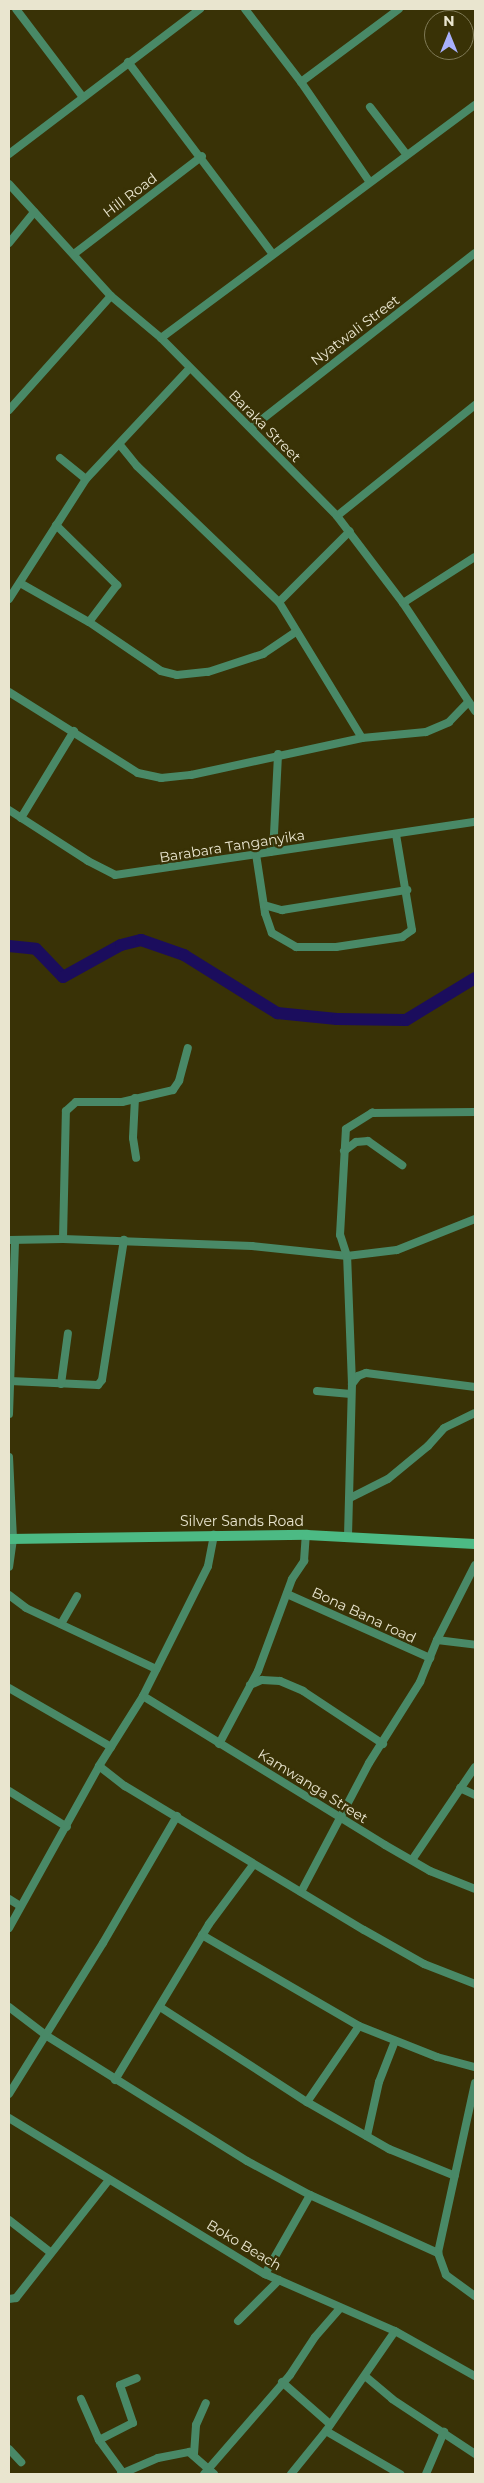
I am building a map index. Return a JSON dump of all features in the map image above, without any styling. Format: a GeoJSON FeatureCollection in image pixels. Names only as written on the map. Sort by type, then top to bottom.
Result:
{"type":"FeatureCollection","features":[{"type":"Feature","properties":{"kind":"street"},"geometry":{"type":"LineString","coordinates":[[16,9],[82,96]]}},
{"type":"Feature","properties":{"kind":"street"},"geometry":{"type":"LineString","coordinates":[[9,154],[82,96],[200,9]]}},
{"type":"Feature","properties":{"kind":"street"},"geometry":{"type":"LineString","coordinates":[[244,9],[301,82],[369,181]]}},
{"type":"Feature","properties":{"kind":"street"},"geometry":{"type":"LineString","coordinates":[[301,82],[399,9]]}},
{"type":"Feature","properties":{"kind":"street"},"geometry":{"type":"LineString","coordinates":[[128,62],[202,156],[272,253]]}},
{"type":"Feature","properties":{"kind":"street"},"geometry":{"type":"LineString","coordinates":[[160,338],[369,181],[475,105]]}},
{"type":"Feature","properties":{"kind":"street"},"geometry":{"type":"LineString","coordinates":[[370,107],[406,154]]}},
{"type":"Feature","properties":{"kind":"street","name":"Hill Road"},"geometry":{"type":"LineString","coordinates":[[74,254],[202,156]]}},
{"type":"Feature","properties":{"kind":"street","name":"Baraka Street"},"geometry":{"type":"LineString","coordinates":[[9,184],[111,296],[160,338],[337,516],[403,603],[475,711]]}},
{"type":"Feature","properties":{"kind":"street"},"geometry":{"type":"LineString","coordinates":[[9,243],[34,212]]}},
{"type":"Feature","properties":{"kind":"street","name":"Nyatwali Street"},"geometry":{"type":"LineString","coordinates":[[251,428],[475,253]]}},
{"type":"Feature","properties":{"kind":"street"},"geometry":{"type":"LineString","coordinates":[[9,410],[111,296]]}},
{"type":"Feature","properties":{"kind":"street"},"geometry":{"type":"LineString","coordinates":[[9,599],[86,479],[189,369]]}},
{"type":"Feature","properties":{"kind":"street"},"geometry":{"type":"LineString","coordinates":[[337,516],[475,405]]}},
{"type":"Feature","properties":{"kind":"street"},"geometry":{"type":"LineString","coordinates":[[120,444],[141,470],[279,602],[362,738]]}},
{"type":"Feature","properties":{"kind":"street"},"geometry":{"type":"LineString","coordinates":[[60,458],[86,479]]}},
{"type":"Feature","properties":{"kind":"street"},"geometry":{"type":"LineString","coordinates":[[56,525],[117,585],[89,622]]}},
{"type":"Feature","properties":{"kind":"street"},"geometry":{"type":"LineString","coordinates":[[279,602],[350,531]]}},
{"type":"Feature","properties":{"kind":"street"},"geometry":{"type":"LineString","coordinates":[[403,603],[475,557]]}},
{"type":"Feature","properties":{"kind":"street"},"geometry":{"type":"LineString","coordinates":[[20,583],[89,622],[161,671],[190,676],[263,654],[296,632]]}},
{"type":"Feature","properties":{"kind":"street"},"geometry":{"type":"LineString","coordinates":[[9,692],[149,778],[191,775],[278,754],[362,738],[438,728],[468,702]]}},
{"type":"Feature","properties":{"kind":"street"},"geometry":{"type":"LineString","coordinates":[[21,818],[74,732]]}},
{"type":"Feature","properties":{"kind":"street"},"geometry":{"type":"LineString","coordinates":[[270,852],[274,834],[278,754]]}},
{"type":"Feature","properties":{"kind":"street","name":"Barabara Tanganyika"},"geometry":{"type":"LineString","coordinates":[[9,810],[100,868],[115,875],[475,822]]}},
{"type":"Feature","properties":{"kind":"street"},"geometry":{"type":"LineString","coordinates":[[256,854],[268,926],[280,940],[296,947],[336,947],[402,938],[409,934],[412,924],[396,834]]}},
{"type":"Feature","properties":{"kind":"street"},"geometry":{"type":"LineString","coordinates":[[264,905],[282,910],[407,890]]}},
{"type":"Feature","properties":{"kind":"street"},"geometry":{"type":"LineString","coordinates":[[62,1238],[66,1111],[76,1102],[122,1102],[173,1090],[179,1081],[188,1048]]}},
{"type":"Feature","properties":{"kind":"street"},"geometry":{"type":"LineString","coordinates":[[134,1098],[133,1138],[136,1158]]}},
{"type":"Feature","properties":{"kind":"street"},"geometry":{"type":"LineString","coordinates":[[348,1536],[352,1384],[347,1256],[340,1235],[344,1151],[348,1126],[372,1113],[475,1112]]}},
{"type":"Feature","properties":{"kind":"street"},"geometry":{"type":"LineString","coordinates":[[344,1151],[360,1140],[368,1141],[402,1165]]}},
{"type":"Feature","properties":{"kind":"street"},"geometry":{"type":"LineString","coordinates":[[9,1414],[12,1240],[62,1238],[252,1246],[347,1256],[397,1250],[475,1219]]}},
{"type":"Feature","properties":{"kind":"street"},"geometry":{"type":"LineString","coordinates":[[10,1381],[98,1385],[102,1380],[124,1240]]}},
{"type":"Feature","properties":{"kind":"street"},"geometry":{"type":"LineString","coordinates":[[61,1384],[68,1333]]}},
{"type":"Feature","properties":{"kind":"street"},"geometry":{"type":"LineString","coordinates":[[352,1384],[358,1376],[366,1373],[475,1387]]}},
{"type":"Feature","properties":{"kind":"street"},"geometry":{"type":"LineString","coordinates":[[317,1391],[351,1394]]}},
{"type":"Feature","properties":{"kind":"street"},"geometry":{"type":"LineString","coordinates":[[350,1498],[388,1479],[428,1446],[444,1428],[475,1414]]}},
{"type":"Feature","properties":{"kind":"street"},"geometry":{"type":"LineString","coordinates":[[9,1457],[11,1539],[9,1567]]}},
{"type":"Feature","properties":{"kind":"street"},"geometry":{"type":"LineString","coordinates":[[9,1928],[67,1827],[99,1766],[143,1696],[208,1566],[214,1535]]}},
{"type":"Feature","properties":{"kind":"street"},"geometry":{"type":"LineString","coordinates":[[219,1744],[259,1667],[287,1594],[304,1561],[306,1535]]}},
{"type":"Feature","properties":{"kind":"street","name":"Silver Sands Road"},"geometry":{"type":"LineString","coordinates":[[11,1539],[306,1535],[475,1544]]}},
{"type":"Feature","properties":{"kind":"street"},"geometry":{"type":"LineString","coordinates":[[301,1892],[383,1744],[420,1682],[437,1640],[475,1564]]}},
{"type":"Feature","properties":{"kind":"street","name":"Bona Bana road"},"geometry":{"type":"LineString","coordinates":[[287,1594],[430,1658]]}},
{"type":"Feature","properties":{"kind":"street"},"geometry":{"type":"LineString","coordinates":[[9,1595],[26,1608],[156,1669]]}},
{"type":"Feature","properties":{"kind":"street"},"geometry":{"type":"LineString","coordinates":[[60,1624],[77,1596]]}},
{"type":"Feature","properties":{"kind":"street"},"geometry":{"type":"LineString","coordinates":[[437,1640],[475,1645]]}},
{"type":"Feature","properties":{"kind":"street"},"geometry":{"type":"LineString","coordinates":[[259,1667],[270,1679],[303,1691],[383,1744]]}},
{"type":"Feature","properties":{"kind":"street"},"geometry":{"type":"LineString","coordinates":[[250,1685],[270,1679]]}},
{"type":"Feature","properties":{"kind":"street"},"geometry":{"type":"LineString","coordinates":[[9,1689],[111,1747]]}},
{"type":"Feature","properties":{"kind":"street","name":"Kamwanga Street"},"geometry":{"type":"LineString","coordinates":[[143,1696],[430,1871],[475,1889]]}},
{"type":"Feature","properties":{"kind":"street"},"geometry":{"type":"LineString","coordinates":[[99,1766],[125,1786],[177,1816],[253,1865],[424,1964],[475,1984]]}},
{"type":"Feature","properties":{"kind":"street"},"geometry":{"type":"LineString","coordinates":[[412,1860],[475,1767]]}},
{"type":"Feature","properties":{"kind":"street"},"geometry":{"type":"LineString","coordinates":[[460,1788],[475,1795]]}},
{"type":"Feature","properties":{"kind":"street"},"geometry":{"type":"LineString","coordinates":[[9,1791],[67,1827]]}},
{"type":"Feature","properties":{"kind":"street"},"geometry":{"type":"LineString","coordinates":[[9,2094],[47,2036],[177,1816]]}},
{"type":"Feature","properties":{"kind":"street"},"geometry":{"type":"LineString","coordinates":[[115,2080],[202,1935],[253,1865]]}},
{"type":"Feature","properties":{"kind":"street"},"geometry":{"type":"LineString","coordinates":[[9,1899],[20,1906]]}},
{"type":"Feature","properties":{"kind":"street"},"geometry":{"type":"LineString","coordinates":[[202,1935],[359,2026],[437,2058],[475,2067]]}},
{"type":"Feature","properties":{"kind":"street"},"geometry":{"type":"LineString","coordinates":[[9,2007],[47,2036],[247,2161],[310,2195],[438,2253]]}},
{"type":"Feature","properties":{"kind":"street"},"geometry":{"type":"LineString","coordinates":[[160,2007],[307,2102],[422,2164],[455,2176]]}},
{"type":"Feature","properties":{"kind":"street"},"geometry":{"type":"LineString","coordinates":[[307,2102],[359,2026]]}},
{"type":"Feature","properties":{"kind":"street"},"geometry":{"type":"LineString","coordinates":[[367,2136],[379,2082],[395,2041]]}},
{"type":"Feature","properties":{"kind":"street"},"geometry":{"type":"LineString","coordinates":[[475,2083],[472,2118],[455,2176],[438,2253],[446,2275],[475,2296]]}},
{"type":"Feature","properties":{"kind":"street","name":"Boko Beach"},"geometry":{"type":"LineString","coordinates":[[9,2118],[109,2180],[152,2203],[265,2274],[340,2308],[395,2330],[475,2376]]}},
{"type":"Feature","properties":{"kind":"street"},"geometry":{"type":"LineString","coordinates":[[9,2299],[16,2298],[50,2252],[109,2180]]}},
{"type":"Feature","properties":{"kind":"street"},"geometry":{"type":"LineString","coordinates":[[265,2274],[310,2195]]}},
{"type":"Feature","properties":{"kind":"street"},"geometry":{"type":"LineString","coordinates":[[9,2220],[50,2252]]}},
{"type":"Feature","properties":{"kind":"street"},"geometry":{"type":"LineString","coordinates":[[238,2321],[279,2280]]}},
{"type":"Feature","properties":{"kind":"street"},"geometry":{"type":"LineString","coordinates":[[206,2403],[196,2426],[194,2454],[209,2472],[340,2308]]}},
{"type":"Feature","properties":{"kind":"street"},"geometry":{"type":"LineString","coordinates":[[291,2474],[328,2428],[395,2330]]}},
{"type":"Feature","properties":{"kind":"street"},"geometry":{"type":"LineString","coordinates":[[364,2376],[392,2399],[475,2454]]}},
{"type":"Feature","properties":{"kind":"street"},"geometry":{"type":"LineString","coordinates":[[99,2440],[134,2423],[120,2385],[137,2378]]}},
{"type":"Feature","properties":{"kind":"street"},"geometry":{"type":"LineString","coordinates":[[282,2382],[328,2428],[400,2474]]}},
{"type":"Feature","properties":{"kind":"street"},"geometry":{"type":"LineString","coordinates":[[81,2399],[99,2440],[122,2474],[158,2458],[181,2453],[194,2454]]}},
{"type":"Feature","properties":{"kind":"street"},"geometry":{"type":"LineString","coordinates":[[426,2474],[444,2432]]}},
{"type":"Feature","properties":{"kind":"street"},"geometry":{"type":"LineString","coordinates":[[9,2449],[21,2462]]}},
{"type":"Feature","properties":{"kind":"waterway"},"geometry":{"type":"LineString","coordinates":[[9,946],[36,949],[63,977],[121,945],[141,940],[184,955],[277,1013],[337,1019],[406,1020],[475,978]]}}]}
